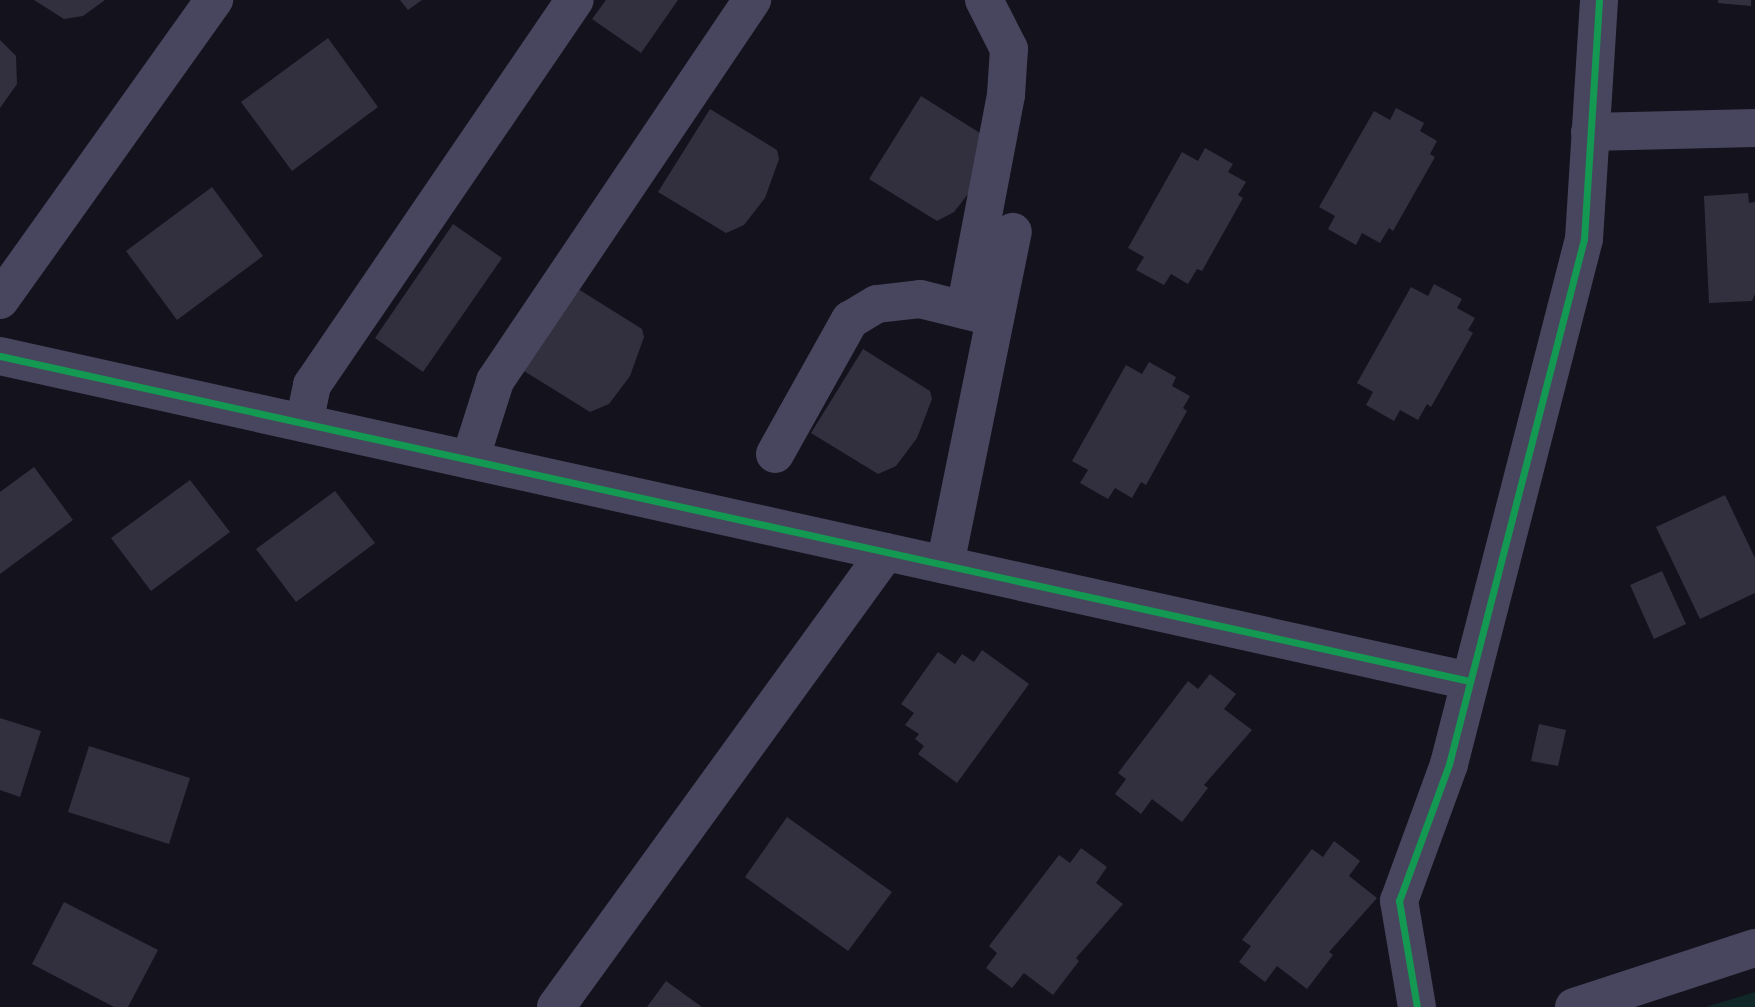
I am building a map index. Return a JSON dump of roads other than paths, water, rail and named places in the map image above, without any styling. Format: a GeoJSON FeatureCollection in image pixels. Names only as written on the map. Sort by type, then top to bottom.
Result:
{"type":"FeatureCollection","features":[{"type":"Feature","properties":{"kind":"street"},"geometry":{"type":"LineString","coordinates":[[0,300],[214,0]]}},
{"type":"Feature","properties":{"kind":"street"},"geometry":{"type":"LineString","coordinates":[[304,423],[312,385],[575,0]]}},
{"type":"Feature","properties":{"kind":"street"},"geometry":{"type":"LineString","coordinates":[[470,460],[495,381],[752,0]]}},
{"type":"Feature","properties":{"kind":"street"},"geometry":{"type":"LineString","coordinates":[[945,565],[980,314],[1006,94],[1009,49],[984,0]]}},
{"type":"Feature","properties":{"kind":"street"},"geometry":{"type":"LineString","coordinates":[[1416,1007],[1399,901],[1449,764],[1584,239],[1599,0]]}},
{"type":"Feature","properties":{"kind":"street"},"geometry":{"type":"LineString","coordinates":[[1590,132],[1755,128]]}},
{"type":"Feature","properties":{"kind":"street"},"geometry":{"type":"LineString","coordinates":[[980,314],[1013,232]]}},
{"type":"Feature","properties":{"kind":"street"},"geometry":{"type":"LineString","coordinates":[[775,454],[850,320],[877,304],[920,299],[980,314]]}},
{"type":"Feature","properties":{"kind":"street"},"geometry":{"type":"LineString","coordinates":[[0,356],[1470,681]]}},
{"type":"Feature","properties":{"kind":"street"},"geometry":{"type":"LineString","coordinates":[[556,1007],[886,552]]}},
{"type":"Feature","properties":{"kind":"street"},"geometry":{"type":"LineString","coordinates":[[1574,1007],[1755,948]]}}]}
